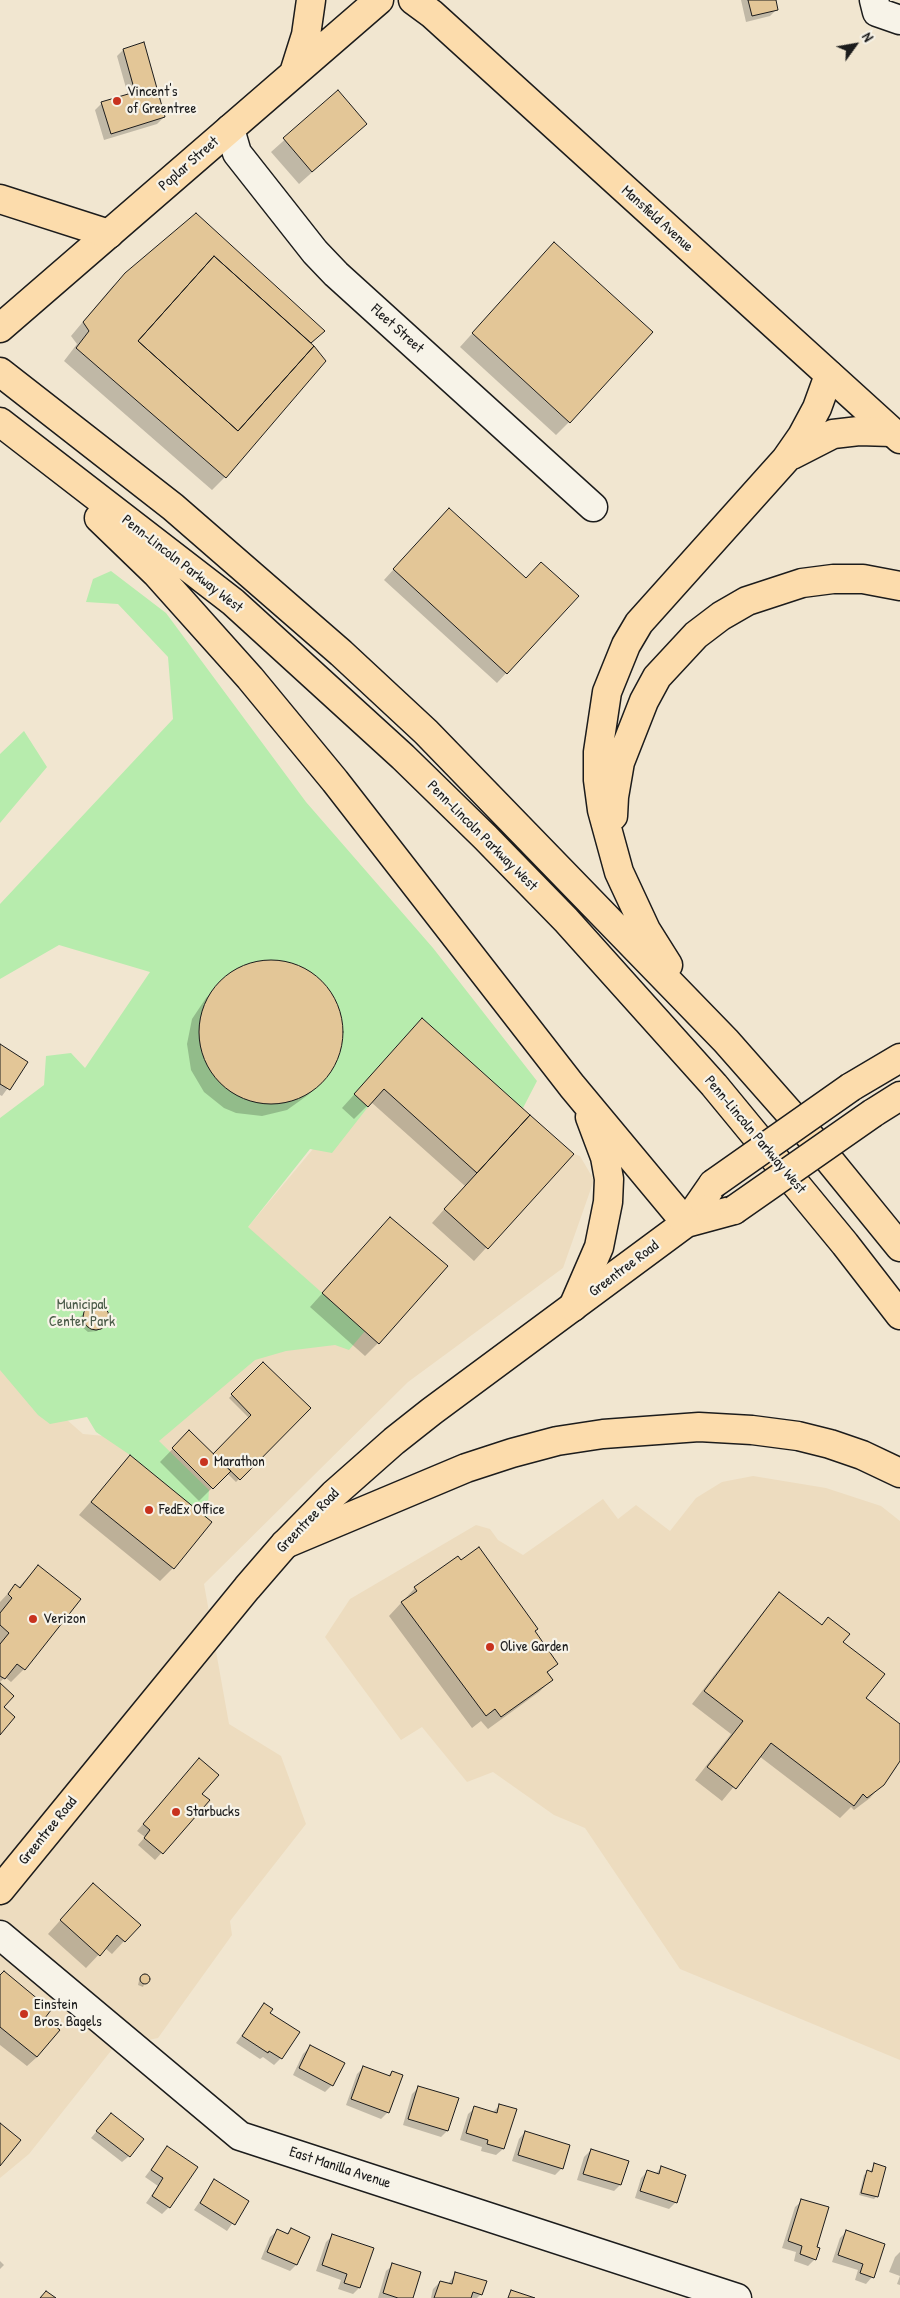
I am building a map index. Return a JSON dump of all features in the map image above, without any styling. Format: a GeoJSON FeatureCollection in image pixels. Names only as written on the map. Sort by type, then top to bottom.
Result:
{"type":"FeatureCollection","features":[{"type":"Feature","properties":{"kind":"main road"},"geometry":{"type":"LineString","coordinates":[[294,73],[306,35],[311,0]]}},
{"type":"Feature","properties":{"kind":"main road","name":"Poplar Street"},"geometry":{"type":"LineString","coordinates":[[0,328],[379,0]]}},
{"type":"Feature","properties":{"kind":"main road","name":"Mansfield Avenue"},"geometry":{"type":"LineString","coordinates":[[414,0],[432,14],[896,436]]}},
{"type":"Feature","properties":{"kind":"main road"},"geometry":{"type":"LineString","coordinates":[[0,198],[109,234]]}},
{"type":"Feature","properties":{"kind":"main road","name":"Penn-Lincoln Parkway West"},"geometry":{"type":"LineString","coordinates":[[0,372],[173,507],[341,653],[426,732],[726,1041],[808,1134],[900,1247]]}},
{"type":"Feature","properties":{"kind":"main road"},"geometry":{"type":"LineString","coordinates":[[726,1041],[665,961],[646,930],[619,872],[602,810],[598,770],[601,721],[615,668],[635,630],[656,602],[786,459],[810,423],[829,375]]}},
{"type":"Feature","properties":{"kind":"main road"},"geometry":{"type":"LineString","coordinates":[[0,423],[156,572],[250,678],[335,781],[572,1086],[686,1223]]}},
{"type":"Feature","properties":{"kind":"main road","name":"Penn-Lincoln Parkway West"},"geometry":{"type":"LineString","coordinates":[[0,423],[233,602],[396,750],[485,837],[566,920],[714,1085],[845,1244],[900,1315]]}},
{"type":"Feature","properties":{"kind":"main road"},"geometry":{"type":"LineString","coordinates":[[786,459],[810,444],[833,434],[859,431],[896,436]]}},
{"type":"Feature","properties":{"kind":"main road"},"geometry":{"type":"LineString","coordinates":[[619,872],[613,826],[614,797],[620,762],[644,701],[657,677],[676,655],[696,635],[721,616],[747,601],[774,590],[802,583],[833,579],[863,579],[900,586]]}},
{"type":"Feature","properties":{"kind":"main road","name":"Greentree Road"},"geometry":{"type":"LineString","coordinates":[[0,1890],[285,1544],[334,1494],[394,1441],[686,1223],[712,1184],[851,1087],[900,1058]]}},
{"type":"Feature","properties":{"kind":"main road"},"geometry":{"type":"LineString","coordinates":[[572,1086],[599,1136],[609,1179],[605,1224],[599,1247],[573,1306]]}},
{"type":"Feature","properties":{"kind":"main road","name":"Greentree Road"},"geometry":{"type":"LineString","coordinates":[[686,1223],[734,1210],[900,1096]]}},
{"type":"Feature","properties":{"kind":"main road"},"geometry":{"type":"LineString","coordinates":[[285,1544],[466,1468],[548,1444],[603,1434],[699,1427],[761,1431],[830,1444],[862,1455],[900,1473]]}},
{"type":"Feature","properties":{"kind":"street"},"geometry":{"type":"LineString","coordinates":[[874,0],[877,12],[900,20]]}},
{"type":"Feature","properties":{"kind":"street","name":"Fleet Street"},"geometry":{"type":"LineString","coordinates":[[230,129],[237,153],[320,258],[593,507]]}},
{"type":"Feature","properties":{"kind":"street","name":"East Manilla Avenue"},"geometry":{"type":"LineString","coordinates":[[0,1935],[240,2136],[737,2298]]}},
{"type":"Feature","properties":{"kind":"shaded area"},"geometry":{"type":"Polygon","coordinates":[[[422,1018],[574,1154],[580,1156],[594,1180],[563,1268],[408,1382],[204,1584],[229,1724],[281,1756],[306,1824],[230,1921],[232,1935],[158,2038],[114,2047],[29,2154],[0,2178],[0,1361],[83,1434],[159,1441],[248,1227],[422,1018]]]}},
{"type":"Feature","properties":{"kind":"shaded area"},"geometry":{"type":"Polygon","coordinates":[[[753,1476],[826,1488],[881,1506],[900,1521],[900,2060],[680,1969],[585,1828],[554,1815],[493,1772],[467,1782],[422,1727],[401,1740],[325,1637],[350,1599],[476,1525],[490,1529],[498,1540],[523,1555],[603,1499],[618,1519],[636,1505],[670,1531],[696,1498],[722,1482],[753,1476]]]}},
{"type":"Feature","properties":{"kind":"green space","name":"Municipal Center Park"},"geometry":{"type":"Polygon","coordinates":[[[111,571],[166,613],[306,802],[433,948],[537,1081],[523,1108],[412,1030],[377,1068],[368,1107],[332,1153],[310,1149],[248,1227],[365,1331],[349,1350],[335,1345],[286,1351],[255,1360],[159,1441],[209,1490],[207,1519],[130,1455],[96,1432],[87,1417],[50,1424],[38,1415],[0,1370],[0,1118],[44,1085],[46,1056],[71,1053],[85,1068],[150,972],[59,945],[0,979],[0,904],[173,719],[168,657],[118,604],[86,602],[93,579],[111,571]]]}},
{"type":"Feature","properties":{"kind":"green space"},"geometry":{"type":"Polygon","coordinates":[[[24,731],[47,767],[0,823],[0,754],[24,731]]]}},
{"type":"Feature","properties":{"kind":"building"},"geometry":{"type":"Polygon","coordinates":[[[748,0],[776,0],[778,10],[752,16],[748,0]]]}},
{"type":"Feature","properties":{"kind":"building"},"geometry":{"type":"Polygon","coordinates":[[[144,42],[165,117],[111,134],[101,102],[135,92],[123,49],[144,42]]]}},
{"type":"Feature","properties":{"kind":"building"},"geometry":{"type":"Polygon","coordinates":[[[338,90],[367,124],[312,172],[283,138],[338,90]]]}},
{"type":"Feature","properties":{"kind":"building"},"geometry":{"type":"Polygon","coordinates":[[[196,213],[325,331],[311,343],[214,256],[138,341],[238,431],[314,346],[326,361],[226,478],[76,348],[89,331],[83,322],[125,273],[196,213]]]}},
{"type":"Feature","properties":{"kind":"building"},"geometry":{"type":"Polygon","coordinates":[[[554,242],[653,332],[570,423],[472,333],[554,242]]]}},
{"type":"Feature","properties":{"kind":"building"},"geometry":{"type":"Polygon","coordinates":[[[214,256],[314,346],[238,431],[138,341],[214,256]]]}},
{"type":"Feature","properties":{"kind":"building"},"geometry":{"type":"Polygon","coordinates":[[[449,508],[526,578],[541,562],[579,596],[507,674],[393,569],[449,508]]]}},
{"type":"Feature","properties":{"kind":"building"},"geometry":{"type":"Polygon","coordinates":[[[271,960],[298,966],[322,981],[337,1005],[343,1032],[337,1059],[322,1083],[298,1098],[271,1104],[244,1098],[220,1083],[205,1059],[199,1032],[205,1005],[220,981],[244,966],[271,960]]]}},
{"type":"Feature","properties":{"kind":"building"},"geometry":{"type":"Polygon","coordinates":[[[422,1018],[530,1115],[477,1173],[384,1089],[368,1107],[354,1094],[422,1018]]]}},
{"type":"Feature","properties":{"kind":"building"},"geometry":{"type":"Polygon","coordinates":[[[0,1044],[28,1062],[10,1090],[0,1084],[0,1044]]]}},
{"type":"Feature","properties":{"kind":"building"},"geometry":{"type":"Polygon","coordinates":[[[530,1115],[574,1154],[488,1249],[444,1209],[530,1115]]]}},
{"type":"Feature","properties":{"kind":"building"},"geometry":{"type":"Polygon","coordinates":[[[390,1217],[448,1266],[379,1344],[322,1293],[390,1217]]]}},
{"type":"Feature","properties":{"kind":"building"},"geometry":{"type":"Polygon","coordinates":[[[96,1304],[105,1308],[109,1317],[105,1326],[96,1330],[87,1326],[83,1317],[87,1308],[96,1304]]]}},
{"type":"Feature","properties":{"kind":"building","name":"Marathon"},"geometry":{"type":"Polygon","coordinates":[[[263,1362],[311,1408],[240,1480],[213,1454],[251,1415],[231,1394],[263,1362]]]}},
{"type":"Feature","properties":{"kind":"building","name":"Marathon"},"geometry":{"type":"Polygon","coordinates":[[[189,1430],[231,1471],[213,1489],[172,1448],[189,1430]]]}},
{"type":"Feature","properties":{"kind":"building","name":"FedEx Office"},"geometry":{"type":"Polygon","coordinates":[[[130,1455],[212,1522],[174,1569],[91,1502],[130,1455]]]}},
{"type":"Feature","properties":{"kind":"building","name":"Olive Garden"},"geometry":{"type":"Polygon","coordinates":[[[479,1547],[538,1629],[535,1631],[558,1664],[547,1672],[553,1680],[501,1717],[495,1709],[486,1716],[401,1602],[417,1591],[414,1587],[458,1556],[461,1560],[479,1547]]]}},
{"type":"Feature","properties":{"kind":"building","name":"Verizon"},"geometry":{"type":"Polygon","coordinates":[[[38,1565],[81,1599],[25,1670],[17,1664],[5,1679],[0,1676],[0,1644],[9,1633],[0,1625],[0,1613],[12,1598],[8,1594],[15,1584],[20,1588],[38,1565]]]}},
{"type":"Feature","properties":{"kind":"building"},"geometry":{"type":"Polygon","coordinates":[[[779,1592],[822,1625],[828,1617],[850,1634],[843,1642],[885,1674],[866,1698],[900,1724],[900,1761],[884,1785],[867,1798],[863,1794],[854,1806],[771,1743],[736,1789],[707,1767],[743,1721],[704,1691],[779,1592]]]}},
{"type":"Feature","properties":{"kind":"building"},"geometry":{"type":"Polygon","coordinates":[[[0,1683],[14,1696],[4,1707],[15,1717],[0,1735],[0,1683]]]}},
{"type":"Feature","properties":{"kind":"building","name":"Starbucks"},"geometry":{"type":"Polygon","coordinates":[[[199,1758],[219,1775],[202,1794],[210,1800],[163,1854],[144,1838],[150,1830],[143,1824],[199,1758]]]}},
{"type":"Feature","properties":{"kind":"building"},"geometry":{"type":"Polygon","coordinates":[[[93,1883],[141,1925],[125,1942],[117,1935],[100,1956],[60,1920],[93,1883]]]}},
{"type":"Feature","properties":{"kind":"building","name":"Einstein Bros. Bagels"},"geometry":{"type":"Polygon","coordinates":[[[4,1971],[51,2010],[45,2018],[60,2030],[37,2057],[0,2027],[0,1975],[4,1971]]]}},
{"type":"Feature","properties":{"kind":"building"},"geometry":{"type":"Polygon","coordinates":[[[143,1974],[147,1974],[150,1979],[149,1983],[143,1984],[140,1981],[140,1977],[143,1974]]]}},
{"type":"Feature","properties":{"kind":"building"},"geometry":{"type":"Polygon","coordinates":[[[264,2003],[273,2009],[270,2013],[300,2032],[282,2059],[269,2051],[268,2053],[242,2036],[264,2003]]]}},
{"type":"Feature","properties":{"kind":"building"},"geometry":{"type":"Polygon","coordinates":[[[310,2045],[345,2063],[333,2086],[299,2068],[310,2045]]]}},
{"type":"Feature","properties":{"kind":"building"},"geometry":{"type":"Polygon","coordinates":[[[363,2066],[390,2076],[392,2071],[403,2075],[389,2113],[351,2099],[363,2066]]]}},
{"type":"Feature","properties":{"kind":"building"},"geometry":{"type":"Polygon","coordinates":[[[418,2086],[459,2098],[448,2131],[408,2119],[418,2086]]]}},
{"type":"Feature","properties":{"kind":"building"},"geometry":{"type":"Polygon","coordinates":[[[499,2104],[517,2109],[504,2149],[487,2144],[488,2140],[466,2133],[474,2106],[497,2113],[499,2104]]]}},
{"type":"Feature","properties":{"kind":"building"},"geometry":{"type":"Polygon","coordinates":[[[111,2113],[144,2139],[130,2157],[96,2131],[111,2113]]]}},
{"type":"Feature","properties":{"kind":"building"},"geometry":{"type":"Polygon","coordinates":[[[0,2123],[21,2140],[0,2166],[0,2123]]]}},
{"type":"Feature","properties":{"kind":"building"},"geometry":{"type":"Polygon","coordinates":[[[525,2131],[570,2145],[563,2169],[518,2155],[525,2131]]]}},
{"type":"Feature","properties":{"kind":"building"},"geometry":{"type":"Polygon","coordinates":[[[167,2146],[198,2167],[170,2208],[152,2196],[163,2178],[151,2170],[167,2146]]]}},
{"type":"Feature","properties":{"kind":"building"},"geometry":{"type":"Polygon","coordinates":[[[591,2149],[629,2161],[621,2185],[583,2174],[591,2149]]]}},
{"type":"Feature","properties":{"kind":"building"},"geometry":{"type":"Polygon","coordinates":[[[874,2163],[886,2167],[878,2197],[861,2193],[867,2170],[872,2172],[874,2163]]]}},
{"type":"Feature","properties":{"kind":"building"},"geometry":{"type":"Polygon","coordinates":[[[661,2166],[686,2175],[677,2203],[640,2191],[647,2170],[659,2174],[661,2166]]]}},
{"type":"Feature","properties":{"kind":"building"},"geometry":{"type":"Polygon","coordinates":[[[214,2179],[249,2201],[235,2225],[200,2203],[214,2179]]]}},
{"type":"Feature","properties":{"kind":"building"},"geometry":{"type":"Polygon","coordinates":[[[801,2199],[829,2207],[817,2247],[820,2248],[816,2260],[800,2254],[802,2246],[788,2241],[801,2199]]]}},
{"type":"Feature","properties":{"kind":"building"},"geometry":{"type":"Polygon","coordinates":[[[291,2228],[310,2237],[297,2265],[267,2252],[277,2229],[288,2234],[291,2228]]]}},
{"type":"Feature","properties":{"kind":"building"},"geometry":{"type":"Polygon","coordinates":[[[846,2230],[885,2244],[874,2278],[860,2273],[863,2264],[838,2255],[846,2230]]]}},
{"type":"Feature","properties":{"kind":"building"},"geometry":{"type":"Polygon","coordinates":[[[332,2234],[374,2248],[360,2288],[344,2283],[347,2274],[322,2265],[332,2234]]]}},
{"type":"Feature","properties":{"kind":"building"},"geometry":{"type":"Polygon","coordinates":[[[392,2263],[421,2272],[413,2298],[398,2298],[383,2293],[392,2263]]]}},
{"type":"Feature","properties":{"kind":"building"},"geometry":{"type":"Polygon","coordinates":[[[455,2272],[487,2281],[482,2295],[473,2292],[471,2298],[434,2298],[440,2281],[452,2284],[455,2272]]]}},
{"type":"Feature","properties":{"kind":"building"},"geometry":{"type":"Polygon","coordinates":[[[511,2290],[535,2298],[508,2298],[511,2290]]]}},
{"type":"Feature","properties":{"kind":"building"},"geometry":{"type":"Polygon","coordinates":[[[46,2291],[56,2298],[40,2298],[46,2291]]]}},
{"type":"Feature","properties":{"kind":"place","name":"Vincent's of Greentree"},"geometry":{"type":"Point","coordinates":[117,101]}},
{"type":"Feature","properties":{"kind":"place","name":"Marathon"},"geometry":{"type":"Point","coordinates":[204,1462]}},
{"type":"Feature","properties":{"kind":"place","name":"FedEx Office"},"geometry":{"type":"Point","coordinates":[149,1510]}},
{"type":"Feature","properties":{"kind":"place","name":"Verizon"},"geometry":{"type":"Point","coordinates":[33,1619]}},
{"type":"Feature","properties":{"kind":"place","name":"Olive Garden"},"geometry":{"type":"Point","coordinates":[490,1647]}},
{"type":"Feature","properties":{"kind":"place","name":"Starbucks"},"geometry":{"type":"Point","coordinates":[176,1812]}},
{"type":"Feature","properties":{"kind":"place","name":"Einstein Bros. Bagels"},"geometry":{"type":"Point","coordinates":[24,2014]}}]}
